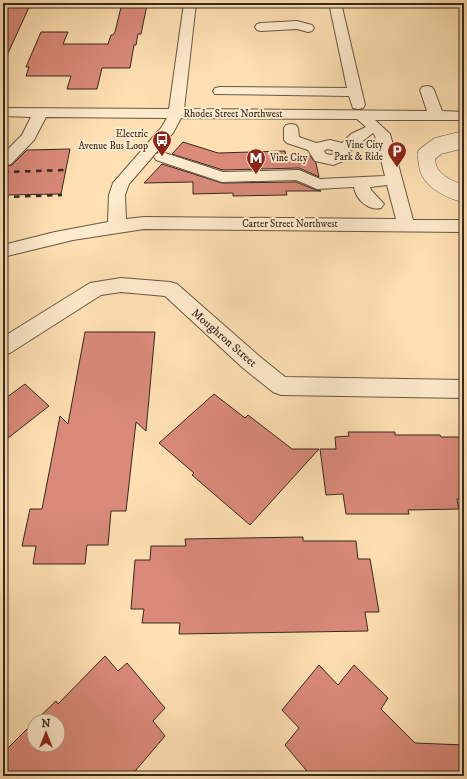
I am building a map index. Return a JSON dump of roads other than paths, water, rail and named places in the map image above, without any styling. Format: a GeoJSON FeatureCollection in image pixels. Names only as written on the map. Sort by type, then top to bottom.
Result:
{"type":"FeatureCollection","features":[{"type":"Feature","properties":{"kind":"street"},"geometry":{"type":"LineString","coordinates":[[117,226],[117,195],[121,183],[168,130],[176,114],[190,3]]}},
{"type":"Feature","properties":{"kind":"street"},"geometry":{"type":"LineString","coordinates":[[335,3],[360,114],[382,134],[406,225]]}},
{"type":"Feature","properties":{"kind":"street"},"geometry":{"type":"LineString","coordinates":[[261,27],[297,25],[308,28]]}},
{"type":"Feature","properties":{"kind":"street"},"geometry":{"type":"LineString","coordinates":[[426,90],[436,115]]}},
{"type":"Feature","properties":{"kind":"street"},"geometry":{"type":"LineString","coordinates":[[220,91],[355,92]]}},
{"type":"Feature","properties":{"kind":"street"},"geometry":{"type":"LineString","coordinates":[[10,112],[24,98]]}},
{"type":"Feature","properties":{"kind":"street","name":"Rhodes Street Northwest"},"geometry":{"type":"LineString","coordinates":[[10,112],[464,116]]}},
{"type":"Feature","properties":{"kind":"street"},"geometry":{"type":"LineString","coordinates":[[3,161],[5,161],[29,137],[40,113]]}},
{"type":"Feature","properties":{"kind":"street"},"geometry":{"type":"LineString","coordinates":[[291,128],[292,140],[319,153]]}},
{"type":"Feature","properties":{"kind":"street"},"geometry":{"type":"LineString","coordinates":[[339,154],[351,144],[354,139],[366,132]]}},
{"type":"Feature","properties":{"kind":"street"},"geometry":{"type":"LineString","coordinates":[[464,139],[442,142],[426,154],[428,169],[437,180],[450,189],[464,194]]}},
{"type":"Feature","properties":{"kind":"street"},"geometry":{"type":"LineString","coordinates":[[300,175],[328,145],[339,154],[361,182],[363,192],[375,204]]}},
{"type":"Feature","properties":{"kind":"street"},"geometry":{"type":"LineString","coordinates":[[162,157],[222,178],[300,175],[317,184],[383,182]]}},
{"type":"Feature","properties":{"kind":"street","name":"Carter Street Northwest"},"geometry":{"type":"LineString","coordinates":[[3,251],[48,238],[117,226],[144,223],[464,226]]}},
{"type":"Feature","properties":{"kind":"street","name":"Moughron Street"},"geometry":{"type":"LineString","coordinates":[[3,347],[97,288],[121,285],[170,289],[251,362],[281,386],[464,389]]}},
{"type":"Feature","properties":{"kind":"railway"},"geometry":{"type":"LineString","coordinates":[[3,172],[66,170]]}},
{"type":"Feature","properties":{"kind":"railway"},"geometry":{"type":"LineString","coordinates":[[3,197],[62,195]]}},
{"type":"Feature","properties":{"kind":"place","name":"Electric Avenue Bus Loop"},"geometry":{"type":"Point","coordinates":[162,157]}},
{"type":"Feature","properties":{"kind":"place","name":"Vine City Park & Ride"},"geometry":{"type":"Point","coordinates":[397,168]}},
{"type":"Feature","properties":{"kind":"place","name":"Vine City"},"geometry":{"type":"Point","coordinates":[256,175]}}]}
